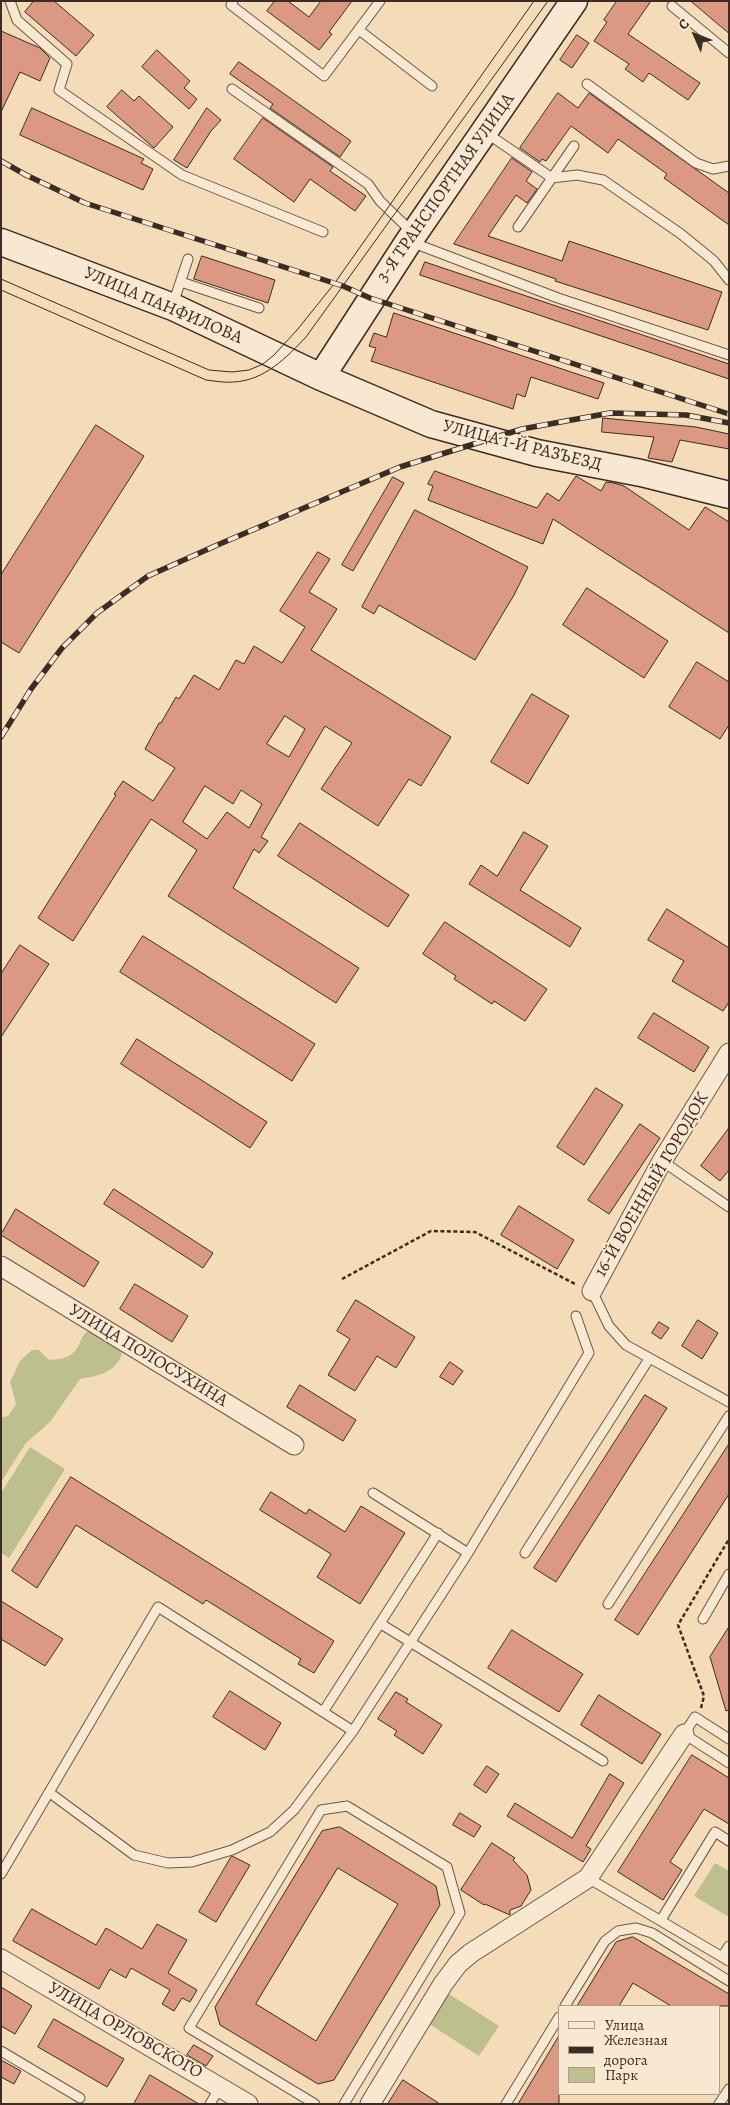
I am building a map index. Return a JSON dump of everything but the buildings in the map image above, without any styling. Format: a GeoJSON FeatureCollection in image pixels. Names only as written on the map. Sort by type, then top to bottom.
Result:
{"type":"FeatureCollection","features":[{"type":"Feature","properties":{"kind":"main road","name":"3-Я ТРАНСПОРТНАЯ УЛИЦА"},"geometry":{"type":"LineString","coordinates":[[322,377],[370,298],[572,2]]}},
{"type":"Feature","properties":{"kind":"main road","name":"УЛИЦА ПАНФИЛОВА"},"geometry":{"type":"LineString","coordinates":[[1,242],[172,307],[322,377]]}},
{"type":"Feature","properties":{"kind":"main road","name":"УЛИЦА 1-Й РАЗЪЕЗД"},"geometry":{"type":"LineString","coordinates":[[322,377],[431,424],[485,440],[537,453],[641,473],[729,495]]}},
{"type":"Feature","properties":{"kind":"street","name":"16-Й ВОЕННЫЙ ГОРОДОК"},"geometry":{"type":"LineString","coordinates":[[592,1291],[662,1161],[729,1053]]}},
{"type":"Feature","properties":{"kind":"street","name":"УЛИЦА ПОЛОСУХИНА"},"geometry":{"type":"LineString","coordinates":[[1,1266],[294,1445]]}},
{"type":"Feature","properties":{"kind":"street"},"geometry":{"type":"LineString","coordinates":[[370,2104],[443,1984],[458,1964],[470,1953],[588,1878],[684,1734]]}},
{"type":"Feature","properties":{"kind":"street","name":"УЛИЦА ОРЛОВСКОГО"},"geometry":{"type":"LineString","coordinates":[[1,1959],[248,2104]]}},
{"type":"Feature","properties":{"kind":"lane"},"geometry":{"type":"LineString","coordinates":[[10,1],[17,20],[67,64],[59,90],[182,175],[323,232]]}},
{"type":"Feature","properties":{"kind":"lane"},"geometry":{"type":"LineString","coordinates":[[233,1],[231,5],[324,76],[380,1]]}},
{"type":"Feature","properties":{"kind":"lane"},"geometry":{"type":"LineString","coordinates":[[672,6],[729,53]]}},
{"type":"Feature","properties":{"kind":"lane"},"geometry":{"type":"LineString","coordinates":[[359,30],[432,86]]}},
{"type":"Feature","properties":{"kind":"lane"},"geometry":{"type":"LineString","coordinates":[[587,84],[696,163],[713,169],[729,166]]}},
{"type":"Feature","properties":{"kind":"lane"},"geometry":{"type":"LineString","coordinates":[[232,89],[368,184],[411,237],[558,298],[729,355]]}},
{"type":"Feature","properties":{"kind":"lane"},"geometry":{"type":"LineString","coordinates":[[485,132],[552,178],[577,175],[603,180],[681,234],[714,262],[729,280]]}},
{"type":"Feature","properties":{"kind":"lane"},"geometry":{"type":"LineString","coordinates":[[518,227],[574,146]]}},
{"type":"Feature","properties":{"kind":"lane"},"geometry":{"type":"LineString","coordinates":[[172,307],[188,259]]}},
{"type":"Feature","properties":{"kind":"lane"},"geometry":{"type":"LineString","coordinates":[[181,282],[259,308]]}},
{"type":"Feature","properties":{"kind":"lane"},"geometry":{"type":"LineString","coordinates":[[662,1161],[729,1206]]}},
{"type":"Feature","properties":{"kind":"lane"},"geometry":{"type":"LineString","coordinates":[[592,1291],[609,1326],[626,1345],[729,1402]]}},
{"type":"Feature","properties":{"kind":"lane"},"geometry":{"type":"LineString","coordinates":[[50,1792],[134,1855],[168,1863],[192,1862],[232,1850],[270,1832],[294,1810],[353,1731],[468,1553],[590,1353],[576,1316]]}},
{"type":"Feature","properties":{"kind":"lane"},"geometry":{"type":"LineString","coordinates":[[524,1553],[649,1359]]}},
{"type":"Feature","properties":{"kind":"lane"},"geometry":{"type":"LineString","coordinates":[[608,1604],[729,1416]]}},
{"type":"Feature","properties":{"kind":"lane"},"geometry":{"type":"LineString","coordinates":[[373,1493],[468,1553]]}},
{"type":"Feature","properties":{"kind":"lane"},"geometry":{"type":"LineString","coordinates":[[323,1712],[438,1533]]}},
{"type":"Feature","properties":{"kind":"lane"},"geometry":{"type":"LineString","coordinates":[[703,1619],[729,1574]]}},
{"type":"Feature","properties":{"kind":"lane"},"geometry":{"type":"LineString","coordinates":[[1,1874],[158,1607],[353,1731]]}},
{"type":"Feature","properties":{"kind":"lane"},"geometry":{"type":"LineString","coordinates":[[381,1624],[603,1761]]}},
{"type":"Feature","properties":{"kind":"lane"},"geometry":{"type":"LineString","coordinates":[[729,1739],[695,1717],[684,1734],[729,1763]]}},
{"type":"Feature","properties":{"kind":"lane"},"geometry":{"type":"LineString","coordinates":[[315,2104],[190,2028],[321,1810],[347,1806],[447,1867],[460,1913],[344,2104]]}},
{"type":"Feature","properties":{"kind":"lane"},"geometry":{"type":"LineString","coordinates":[[661,1920],[715,1832],[729,1841]]}},
{"type":"Feature","properties":{"kind":"lane"},"geometry":{"type":"LineString","coordinates":[[588,1878],[725,1959],[729,1946]]}},
{"type":"Feature","properties":{"kind":"lane"},"geometry":{"type":"LineString","coordinates":[[566,2005],[605,1941],[618,1931],[636,1928],[652,1933],[729,1981]]}},
{"type":"Feature","properties":{"kind":"lane"},"geometry":{"type":"LineString","coordinates":[[506,2104],[558,2019]]}},
{"type":"Feature","properties":{"kind":"lane"},"geometry":{"type":"LineString","coordinates":[[1,2051],[80,2098]]}},
{"type":"Feature","properties":{"kind":"lane"},"geometry":{"type":"LineString","coordinates":[[210,2104],[220,2087]]}},
{"type":"Feature","properties":{"kind":"lane"},"geometry":{"type":"LineString","coordinates":[[719,2104],[729,2089]]}},
{"type":"Feature","properties":{"kind":"path"},"geometry":{"type":"LineString","coordinates":[[342,1279],[431,1231],[475,1232],[567,1281],[592,1291]]}},
{"type":"Feature","properties":{"kind":"green space"},"geometry":{"type":"Polygon","coordinates":[[[92,1329],[114,1341],[122,1354],[119,1360],[115,1366],[105,1372],[80,1379],[50,1422],[26,1443],[1,1482],[1,1418],[8,1416],[16,1404],[10,1382],[20,1361],[32,1350],[39,1350],[49,1360],[68,1356],[76,1350],[85,1334],[92,1329]]]}},
{"type":"Feature","properties":{"kind":"green space"},"geometry":{"type":"Polygon","coordinates":[[[30,1447],[65,1469],[9,1558],[1,1553],[1,1493],[30,1447]]]}},
{"type":"Feature","properties":{"kind":"green space"},"geometry":{"type":"Polygon","coordinates":[[[715,1863],[729,1871],[729,1917],[694,1896],[715,1863]]]}},
{"type":"Feature","properties":{"kind":"green space"},"geometry":{"type":"Polygon","coordinates":[[[446,1992],[499,2026],[479,2056],[426,2022],[446,1992]]]}},
{"type":"Feature","properties":{"kind":"tram line"},"geometry":{"type":"LineString","coordinates":[[1,279],[209,370],[232,372],[249,370],[263,364],[297,330],[334,284],[534,1]]}},
{"type":"Feature","properties":{"kind":"tram line"},"geometry":{"type":"LineString","coordinates":[[1,290],[206,380],[234,382],[256,377],[283,360],[306,337],[548,1]]}},
{"type":"Feature","properties":{"kind":"railway"},"geometry":{"type":"LineString","coordinates":[[1,161],[85,203],[343,286],[370,298],[729,414]]}},
{"type":"Feature","properties":{"kind":"railway"},"geometry":{"type":"LineString","coordinates":[[1,737],[31,689],[62,648],[97,613],[148,576],[215,546],[400,467],[522,429],[610,413],[686,415],[729,423]]}}]}
